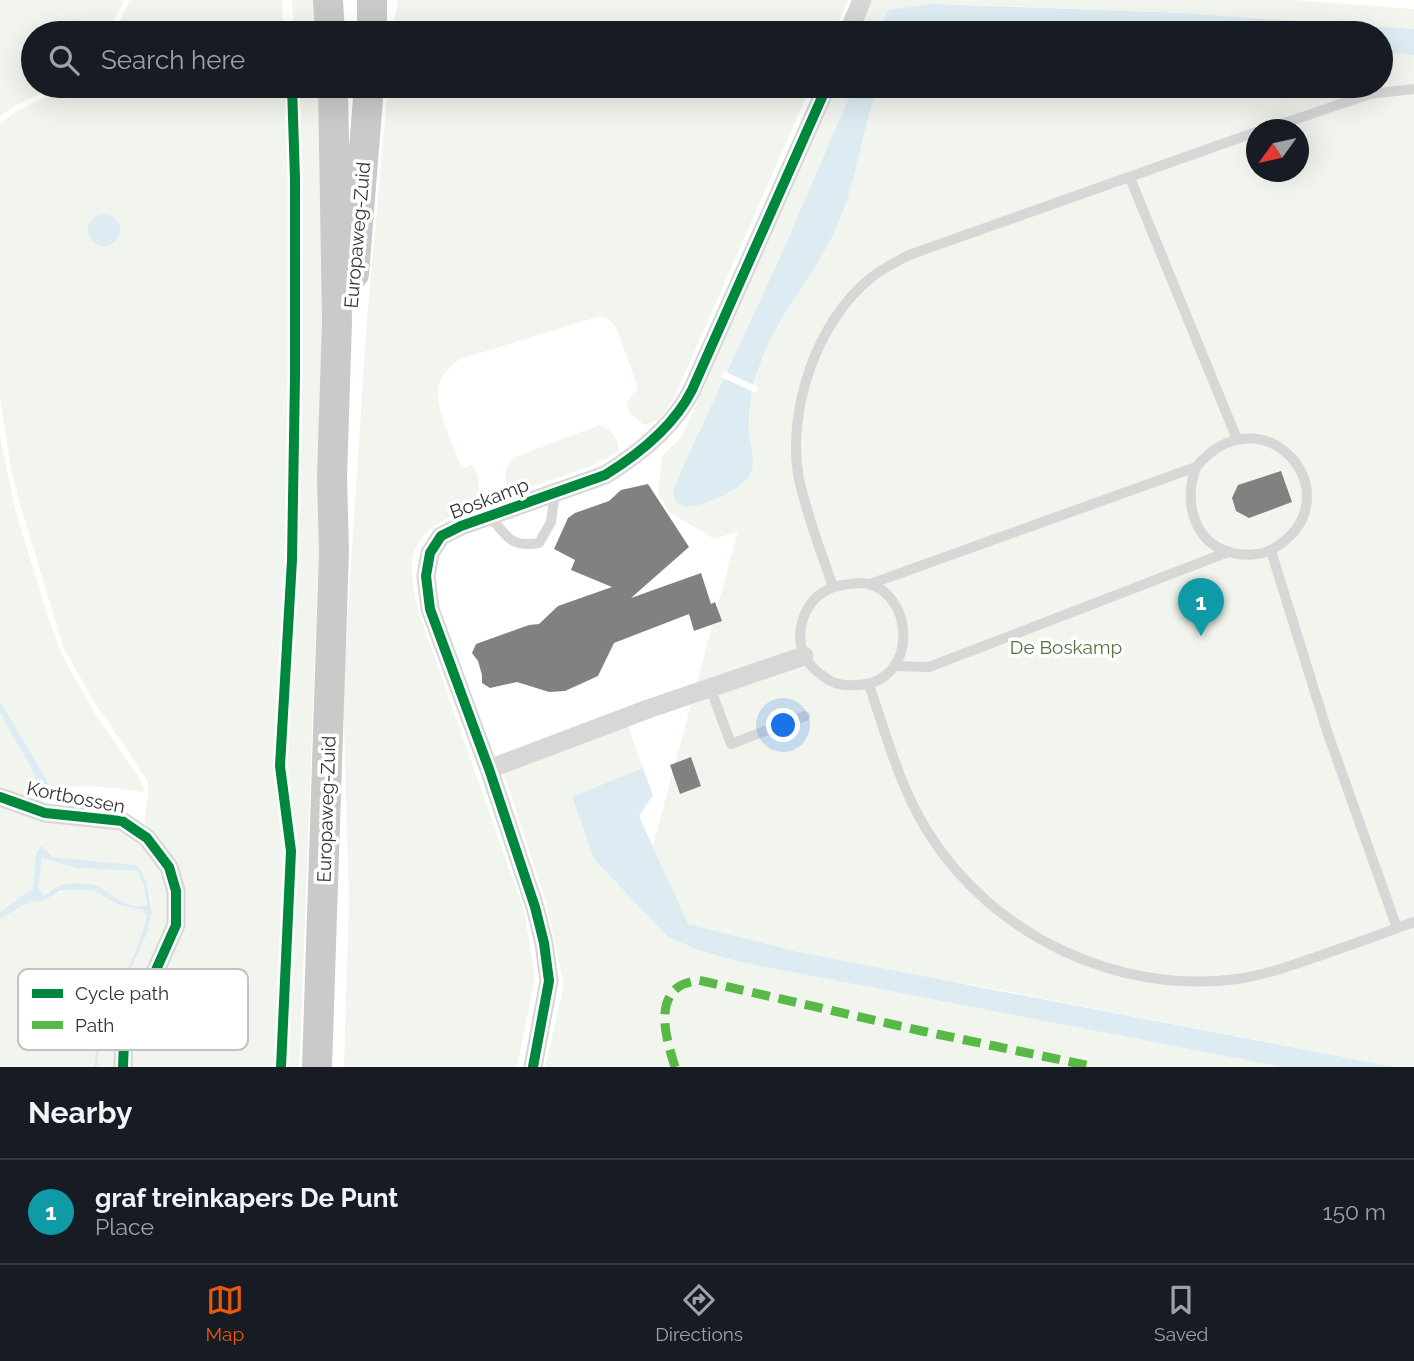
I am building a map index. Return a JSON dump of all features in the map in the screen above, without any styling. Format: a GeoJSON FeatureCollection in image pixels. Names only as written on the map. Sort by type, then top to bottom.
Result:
{"type":"FeatureCollection","features":[{"type":"Feature","properties":{"kind":"main road"},"geometry":{"type":"LineString","coordinates":[[328,0],[329,21]]}},
{"type":"Feature","properties":{"kind":"main road"},"geometry":{"type":"LineString","coordinates":[[372,0],[372,21]]}},
{"type":"Feature","properties":{"kind":"main road","name":"Europaweg-Zuid"},"geometry":{"type":"LineString","coordinates":[[317,1067],[334,551],[332,478],[337,293],[333,98]]}},
{"type":"Feature","properties":{"kind":"main road","name":"Europaweg-Zuid"},"geometry":{"type":"LineString","coordinates":[[334,551],[344,475],[349,334],[368,98]]}},
{"type":"Feature","properties":{"kind":"street"},"geometry":{"type":"LineString","coordinates":[[853,21],[862,0]]}},
{"type":"Feature","properties":{"kind":"street","name":"Boskamp"},"geometry":{"type":"LineString","coordinates":[[533,1067],[549,981],[546,956],[535,907],[489,769],[430,609],[426,576],[430,553],[441,536],[605,475],[625,462],[671,423],[683,407],[822,98]]}},
{"type":"Feature","properties":{"kind":"street"},"geometry":{"type":"LineString","coordinates":[[489,769],[710,687],[804,656]]}},
{"type":"Feature","properties":{"kind":"street","name":"Kortbossen"},"geometry":{"type":"LineString","coordinates":[[0,797],[45,813],[122,821],[146,838],[169,867],[176,891],[176,925],[156,969]]}},
{"type":"Feature","properties":{"kind":"lane"},"geometry":{"type":"LineString","coordinates":[[1393,91],[1414,89]]}},
{"type":"Feature","properties":{"kind":"lane"},"geometry":{"type":"LineString","coordinates":[[1296,119],[1358,98]]}},
{"type":"Feature","properties":{"kind":"lane"},"geometry":{"type":"LineString","coordinates":[[833,587],[807,512],[799,477],[797,440],[799,408],[807,374],[831,326],[848,300],[871,277],[909,255],[1246,136]]}},
{"type":"Feature","properties":{"kind":"lane"},"geometry":{"type":"LineString","coordinates":[[1130,178],[1237,439]]}},
{"type":"Feature","properties":{"kind":"lane"},"geometry":{"type":"LineString","coordinates":[[1258,438],[1277,445],[1288,453],[1305,481],[1307,502],[1295,533],[1271,551],[1251,556],[1228,552],[1210,542],[1194,521],[1189,502],[1191,481],[1196,467],[1207,454],[1224,443],[1237,439],[1258,438]]}},
{"type":"Feature","properties":{"kind":"lane"},"geometry":{"type":"LineString","coordinates":[[1196,467],[870,584],[833,587],[813,601],[806,612],[801,629],[804,656],[827,680],[845,686],[869,685],[896,666],[929,667],[1228,552]]}},
{"type":"Feature","properties":{"kind":"lane"},"geometry":{"type":"LineString","coordinates":[[490,516],[505,536],[517,544],[539,543],[551,522],[555,492]]}},
{"type":"Feature","properties":{"kind":"lane"},"geometry":{"type":"LineString","coordinates":[[1271,551],[1327,731],[1396,929]]}},
{"type":"Feature","properties":{"kind":"lane"},"geometry":{"type":"LineString","coordinates":[[870,584],[892,600],[901,616],[904,640],[896,666]]}},
{"type":"Feature","properties":{"kind":"lane"},"geometry":{"type":"LineString","coordinates":[[869,685],[902,779],[927,830],[944,856],[967,883],[1002,915],[1036,937],[1074,956],[1099,965],[1159,979],[1195,982],[1228,980],[1287,967],[1414,922]]}},
{"type":"Feature","properties":{"kind":"lane"},"geometry":{"type":"LineString","coordinates":[[710,687],[731,744],[805,716]]}},
{"type":"Feature","properties":{"kind":"green space"},"geometry":{"type":"Polygon","coordinates":[[[0,0],[124,0],[114,21],[21,21],[21,98],[31,98],[0,116],[0,0]]]}},
{"type":"Feature","properties":{"kind":"green space"},"geometry":{"type":"Polygon","coordinates":[[[130,0],[282,0],[283,21],[120,21],[130,0]]]}},
{"type":"Feature","properties":{"kind":"green space"},"geometry":{"type":"Polygon","coordinates":[[[292,0],[321,0],[322,21],[293,21],[292,0]]]}},
{"type":"Feature","properties":{"kind":"green space"},"geometry":{"type":"Polygon","coordinates":[[[398,0],[848,0],[839,21],[394,21],[398,0]]]}},
{"type":"Feature","properties":{"kind":"green space"},"geometry":{"type":"Polygon","coordinates":[[[871,0],[1293,0],[1414,9],[1414,29],[1393,28],[1393,21],[1298,21],[1183,13],[948,4],[1128,21],[862,21],[871,0]]]}},
{"type":"Feature","properties":{"kind":"green space","name":"De Boskamp"},"geometry":{"type":"Polygon","coordinates":[[[1393,46],[1414,48],[1414,1067],[1395,1067],[974,985],[719,955],[740,962],[1282,1067],[545,1067],[564,985],[546,902],[504,773],[628,726],[643,768],[572,798],[594,859],[637,904],[738,531],[714,539],[668,511],[658,492],[662,457],[681,437],[701,394],[828,98],[849,98],[781,255],[681,471],[753,457],[749,432],[750,402],[759,365],[774,332],[806,279],[856,98],[1393,98],[1393,46]]]}},
{"type":"Feature","properties":{"kind":"green space"},"geometry":{"type":"Polygon","coordinates":[[[44,98],[287,98],[291,372],[286,565],[274,766],[284,855],[275,1067],[132,1067],[135,1050],[248,1050],[248,969],[165,969],[182,924],[185,903],[183,887],[145,828],[147,780],[90,695],[63,646],[19,501],[0,398],[0,123],[44,98]]]}},
{"type":"Feature","properties":{"kind":"green space"},"geometry":{"type":"Polygon","coordinates":[[[296,98],[326,98],[330,251],[299,1067],[285,1067],[295,851],[286,769],[301,378],[296,98]]]}},
{"type":"Feature","properties":{"kind":"green space"},"geometry":{"type":"Polygon","coordinates":[[[387,98],[806,98],[674,398],[660,419],[645,425],[629,413],[627,402],[638,388],[617,329],[610,320],[600,316],[460,359],[450,367],[439,384],[439,404],[445,426],[462,468],[472,465],[478,475],[480,502],[446,519],[422,539],[415,549],[412,573],[420,616],[524,911],[535,977],[517,1067],[344,1067],[349,901],[343,687],[367,319],[387,98]]]}},
{"type":"Feature","properties":{"kind":"green space"},"geometry":{"type":"Polygon","coordinates":[[[599,425],[614,435],[619,451],[592,466],[510,494],[505,474],[516,457],[599,425]]]}},
{"type":"Feature","properties":{"kind":"green space"},"geometry":{"type":"Polygon","coordinates":[[[0,436],[15,509],[62,655],[96,716],[139,777],[144,792],[84,786],[49,792],[0,701],[0,436]]]}},
{"type":"Feature","properties":{"kind":"green space"},"geometry":{"type":"Polygon","coordinates":[[[0,713],[33,771],[43,800],[38,805],[0,790],[0,713]]]}},
{"type":"Feature","properties":{"kind":"green space"},"geometry":{"type":"Polygon","coordinates":[[[0,803],[122,830],[139,843],[158,867],[169,895],[167,925],[151,969],[131,969],[145,939],[152,914],[147,882],[135,865],[53,857],[45,849],[38,847],[33,888],[0,912],[0,803]]]}},
{"type":"Feature","properties":{"kind":"green space"},"geometry":{"type":"Polygon","coordinates":[[[42,858],[76,868],[137,871],[143,883],[147,905],[133,905],[97,886],[78,883],[56,887],[44,895],[38,888],[42,858]]]}},
{"type":"Feature","properties":{"kind":"green space"},"geometry":{"type":"Polygon","coordinates":[[[67,890],[92,890],[119,905],[143,910],[148,916],[127,969],[18,969],[18,1050],[96,1050],[94,1067],[0,1067],[0,919],[25,904],[67,890]]]}},
{"type":"Feature","properties":{"kind":"green space"},"geometry":{"type":"Polygon","coordinates":[[[100,1050],[120,1050],[114,1067],[97,1067],[100,1050]]]}},
{"type":"Feature","properties":{"kind":"shaded area"},"geometry":{"type":"Polygon","coordinates":[[[931,4],[1183,13],[1298,21],[884,21],[889,10],[931,4]]]}},
{"type":"Feature","properties":{"kind":"shaded area"},"geometry":{"type":"Polygon","coordinates":[[[1393,28],[1414,29],[1414,55],[1393,53],[1393,28]]]}},
{"type":"Feature","properties":{"kind":"shaded area"},"geometry":{"type":"Polygon","coordinates":[[[849,98],[874,98],[850,190],[838,224],[777,328],[757,372],[749,415],[753,458],[750,474],[739,486],[721,496],[701,504],[683,506],[676,502],[673,491],[781,255],[849,98]]]}},
{"type":"Feature","properties":{"kind":"shaded area"},"geometry":{"type":"Polygon","coordinates":[[[104,214],[115,219],[120,230],[115,241],[104,246],[93,241],[88,230],[93,219],[104,214]]]}},
{"type":"Feature","properties":{"kind":"shaded area"},"geometry":{"type":"Polygon","coordinates":[[[0,701],[48,783],[48,798],[45,800],[41,797],[33,771],[0,713],[0,701]]]}},
{"type":"Feature","properties":{"kind":"shaded area"},"geometry":{"type":"Polygon","coordinates":[[[643,768],[653,795],[639,816],[688,924],[798,952],[1395,1067],[1282,1067],[740,962],[699,950],[668,937],[594,859],[572,797],[643,768]]]}},
{"type":"Feature","properties":{"kind":"shaded area"},"geometry":{"type":"Polygon","coordinates":[[[41,846],[53,857],[135,865],[141,870],[147,883],[152,912],[148,931],[131,969],[127,969],[147,916],[143,910],[119,905],[92,890],[67,890],[44,900],[25,904],[0,919],[0,912],[33,888],[36,852],[41,846]],[[42,858],[38,888],[44,895],[62,885],[88,884],[97,886],[127,903],[147,905],[143,883],[137,871],[76,868],[42,858]]]}},
{"type":"Feature","properties":{"kind":"shaded area"},"geometry":{"type":"Polygon","coordinates":[[[97,1050],[99,1050],[97,1067],[94,1067],[97,1050]]]}},
{"type":"Feature","properties":{"kind":"pier"},"geometry":{"type":"Polygon","coordinates":[[[724,371],[758,387],[756,393],[721,377],[724,371]]]}},
{"type":"Feature","properties":{"kind":"building"},"geometry":{"type":"Polygon","coordinates":[[[1281,471],[1292,502],[1249,518],[1236,511],[1232,498],[1238,485],[1281,471]]]}},
{"type":"Feature","properties":{"kind":"building"},"geometry":{"type":"Polygon","coordinates":[[[648,484],[689,547],[631,598],[701,573],[711,604],[715,602],[722,621],[694,631],[689,614],[614,643],[598,676],[565,691],[549,692],[517,682],[490,688],[482,683],[478,661],[472,653],[476,644],[539,624],[558,606],[612,587],[571,570],[575,560],[554,549],[568,518],[609,501],[621,490],[648,484]]]}},
{"type":"Feature","properties":{"kind":"building"},"geometry":{"type":"Polygon","coordinates":[[[691,757],[701,786],[680,794],[670,765],[691,757]]]}},
{"type":"Feature","properties":{"kind":"marked path"},"geometry":{"type":"LineString","coordinates":[[675,1067],[665,1026],[666,1005],[679,986],[698,980],[1095,1067]]}},
{"type":"Feature","properties":{"kind":"cycle path"},"geometry":{"type":"LineString","coordinates":[[281,1067],[291,851],[280,766],[292,560],[295,376],[292,98]]}},
{"type":"Feature","properties":{"kind":"cycle path"},"geometry":{"type":"LineString","coordinates":[[533,1067],[549,981],[544,943],[535,907],[489,769],[430,609],[426,576],[430,553],[441,536],[461,526],[605,475],[643,448],[676,416],[692,390],[822,98]]}},
{"type":"Feature","properties":{"kind":"cycle path"},"geometry":{"type":"LineString","coordinates":[[0,797],[45,813],[122,821],[147,838],[169,867],[176,891],[176,925],[156,969]]}},
{"type":"Feature","properties":{"kind":"cycle path"},"geometry":{"type":"LineString","coordinates":[[123,1067],[124,1050]]}},
{"type":"Feature","properties":{"kind":"place","name":"graf treinkapers De Punt"},"geometry":{"type":"Point","coordinates":[1201,636]}}]}
